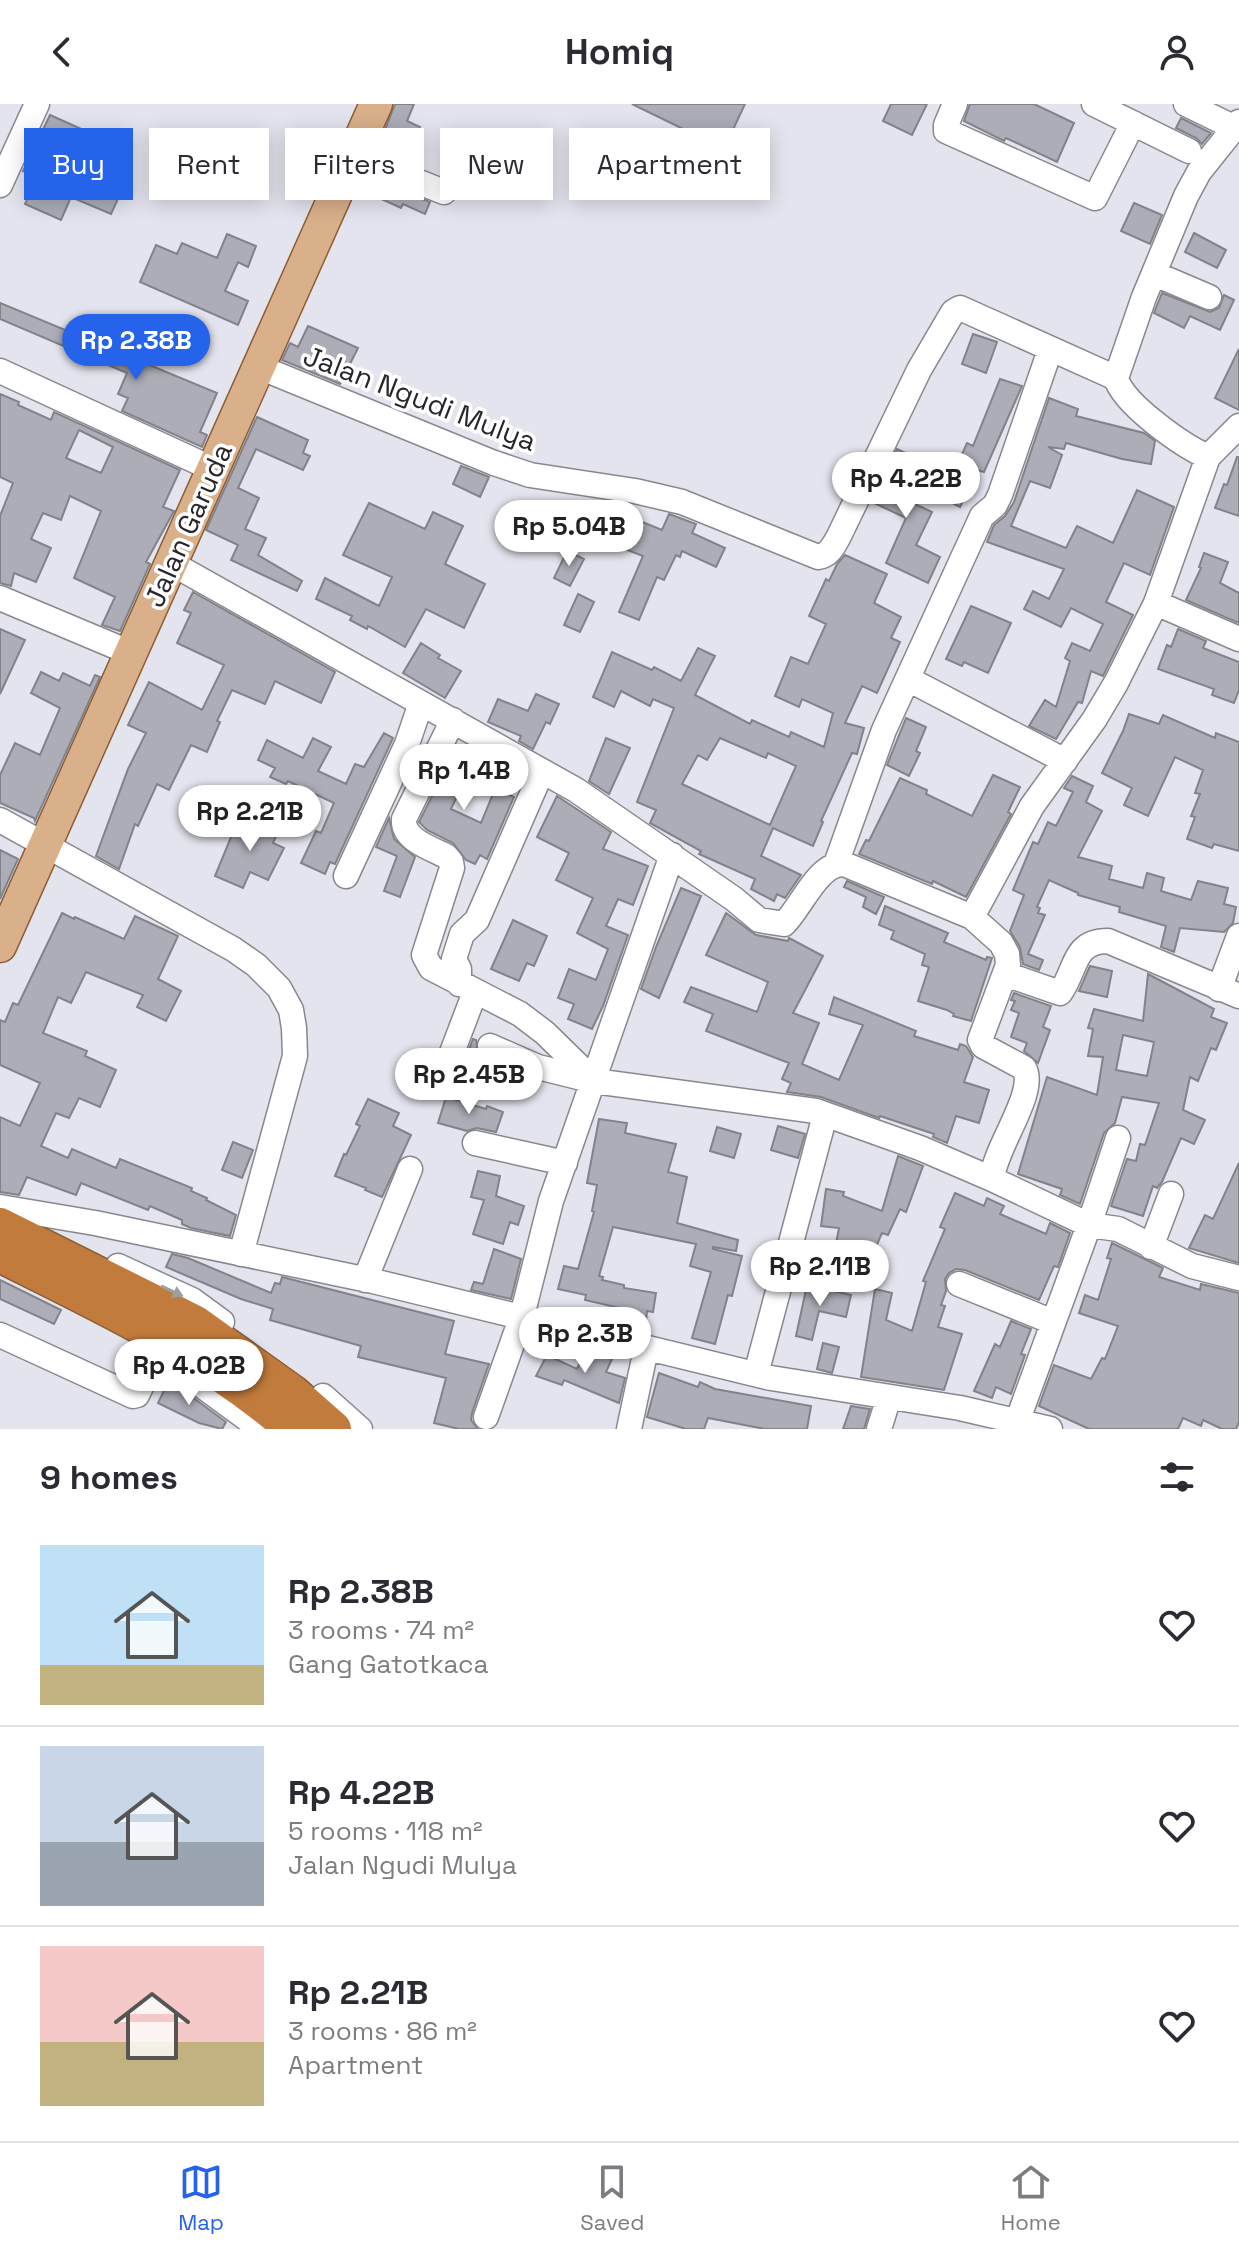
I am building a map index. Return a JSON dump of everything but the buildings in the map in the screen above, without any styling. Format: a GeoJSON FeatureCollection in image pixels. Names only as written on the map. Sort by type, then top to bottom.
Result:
{"type":"FeatureCollection","features":[{"type":"Feature","properties":{"kind":"highway"},"geometry":{"type":"LineString","coordinates":[[0,1226],[194,1323],[292,1393],[333,1429]]}},
{"type":"Feature","properties":{"kind":"highway"},"geometry":{"type":"LineString","coordinates":[[7,1258],[184,1348],[273,1411],[293,1429]]}},
{"type":"Feature","properties":{"kind":"main road","name":"Jalan Garuda"},"geometry":{"type":"LineString","coordinates":[[365,128],[376,104]]}},
{"type":"Feature","properties":{"kind":"main road","name":"Jalan Garuda"},"geometry":{"type":"LineString","coordinates":[[0,946],[333,200]]}},
{"type":"Feature","properties":{"kind":"street"},"geometry":{"type":"LineString","coordinates":[[0,185],[36,104]]}},
{"type":"Feature","properties":{"kind":"street"},"geometry":{"type":"LineString","coordinates":[[955,104],[946,131],[1095,198],[1133,123]]}},
{"type":"Feature","properties":{"kind":"street"},"geometry":{"type":"LineString","coordinates":[[1094,104],[1189,151]]}},
{"type":"Feature","properties":{"kind":"street"},"geometry":{"type":"LineString","coordinates":[[1186,104],[1237,125],[1199,172],[1186,196],[1116,378],[1119,388],[1127,397],[1166,431],[1195,452],[1208,457]]}},
{"type":"Feature","properties":{"kind":"street"},"geometry":{"type":"LineString","coordinates":[[1155,274],[1209,297]]}},
{"type":"Feature","properties":{"kind":"street","name":"Jalan Ngudi Mulya"},"geometry":{"type":"LineString","coordinates":[[259,367],[494,463],[530,475],[635,491],[682,502],[823,557],[839,536],[919,370],[953,312],[960,308],[974,313],[1050,350]]}},
{"type":"Feature","properties":{"kind":"street"},"geometry":{"type":"LineString","coordinates":[[836,864],[884,730],[982,516],[995,505],[1000,495],[1050,350],[1116,378]]}},
{"type":"Feature","properties":{"kind":"street"},"geometry":{"type":"LineString","coordinates":[[0,371],[213,469]]}},
{"type":"Feature","properties":{"kind":"street"},"geometry":{"type":"LineString","coordinates":[[972,917],[1032,806],[1116,683],[1156,603],[1208,457],[1239,426]]}},
{"type":"Feature","properties":{"kind":"street"},"geometry":{"type":"LineString","coordinates":[[171,563],[576,790],[734,899],[759,920],[784,924],[796,913],[822,872],[836,864],[855,867],[972,917],[1001,943],[1008,965],[980,1040],[983,1046],[1024,1068],[1027,1073],[1027,1087],[999,1153],[992,1179]]}},
{"type":"Feature","properties":{"kind":"street"},"geometry":{"type":"LineString","coordinates":[[0,598],[131,653]]}},
{"type":"Feature","properties":{"kind":"street"},"geometry":{"type":"LineString","coordinates":[[1156,603],[1239,639]]}},
{"type":"Feature","properties":{"kind":"street"},"geometry":{"type":"LineString","coordinates":[[908,679],[1065,761]]}},
{"type":"Feature","properties":{"kind":"street"},"geometry":{"type":"LineString","coordinates":[[346,876],[407,744],[421,703]]}},
{"type":"Feature","properties":{"kind":"street"},"geometry":{"type":"LineString","coordinates":[[453,720],[404,819],[403,827],[407,833],[446,856],[452,868],[424,955],[431,968],[520,1014],[545,1033],[594,1081]]}},
{"type":"Feature","properties":{"kind":"street"},"geometry":{"type":"LineString","coordinates":[[451,1055],[467,988],[454,959],[460,938],[477,920],[542,771]]}},
{"type":"Feature","properties":{"kind":"street"},"geometry":{"type":"LineString","coordinates":[[0,820],[233,949],[256,965],[279,988],[291,1010],[295,1056],[241,1254]]}},
{"type":"Feature","properties":{"kind":"street"},"geometry":{"type":"LineString","coordinates":[[486,1417],[522,1316],[551,1201],[672,855]]}},
{"type":"Feature","properties":{"kind":"street"},"geometry":{"type":"LineString","coordinates":[[1005,974],[1060,993],[1076,958],[1085,947],[1093,941],[1108,941],[1229,992],[1239,936]]}},
{"type":"Feature","properties":{"kind":"street"},"geometry":{"type":"LineString","coordinates":[[490,1046],[538,1067],[594,1081],[825,1115],[920,1148],[1089,1225],[1118,1229],[1192,1266],[1239,1278]]}},
{"type":"Feature","properties":{"kind":"street"},"geometry":{"type":"LineString","coordinates":[[756,1374],[825,1115]]}},
{"type":"Feature","properties":{"kind":"street"},"geometry":{"type":"LineString","coordinates":[[1017,1422],[1118,1138]]}},
{"type":"Feature","properties":{"kind":"street"},"geometry":{"type":"LineString","coordinates":[[475,1143],[565,1163]]}},
{"type":"Feature","properties":{"kind":"street"},"geometry":{"type":"LineString","coordinates":[[365,1280],[410,1169]]}},
{"type":"Feature","properties":{"kind":"street"},"geometry":{"type":"LineString","coordinates":[[1151,1247],[1171,1194]]}},
{"type":"Feature","properties":{"kind":"street"},"geometry":{"type":"LineString","coordinates":[[0,1209],[95,1223],[365,1280],[756,1374],[960,1408],[1050,1429]]}},
{"type":"Feature","properties":{"kind":"street"},"geometry":{"type":"LineString","coordinates":[[0,1209],[192,1300],[304,1381],[360,1429]]}},
{"type":"Feature","properties":{"kind":"street"},"geometry":{"type":"LineString","coordinates":[[7,1258],[21,1281],[170,1361],[261,1429]]}},
{"type":"Feature","properties":{"kind":"street"},"geometry":{"type":"LineString","coordinates":[[959,1284],[1053,1322]]}},
{"type":"Feature","properties":{"kind":"street"},"geometry":{"type":"LineString","coordinates":[[0,1335],[133,1396],[137,1395],[157,1354]]}},
{"type":"Feature","properties":{"kind":"street"},"geometry":{"type":"LineString","coordinates":[[629,1429],[646,1349]]}},
{"type":"Feature","properties":{"kind":"street"},"geometry":{"type":"LineString","coordinates":[[879,1429],[889,1397]]}}]}
